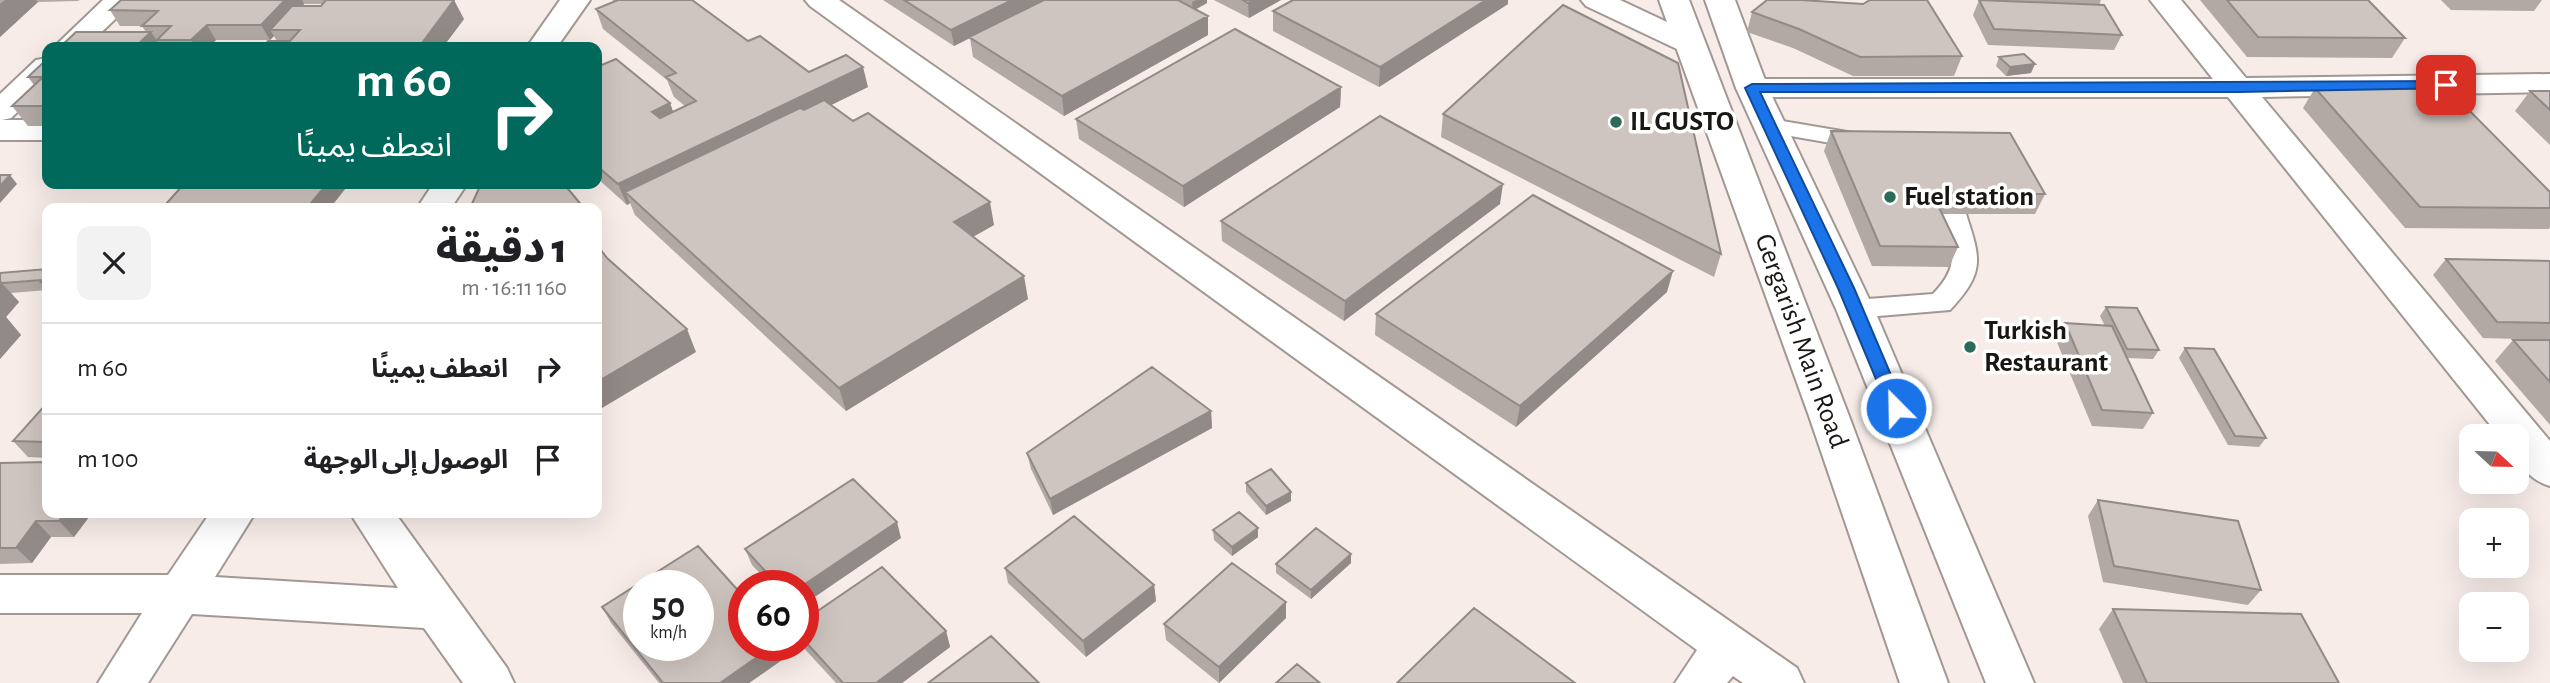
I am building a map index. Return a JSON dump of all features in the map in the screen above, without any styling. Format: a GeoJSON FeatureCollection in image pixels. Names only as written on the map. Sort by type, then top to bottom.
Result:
{"type":"FeatureCollection","features":[{"type":"Feature","properties":{"kind":"street"},"geometry":{"type":"LineString","coordinates":[[74,42],[120,0]]}},
{"type":"Feature","properties":{"kind":"street"},"geometry":{"type":"LineString","coordinates":[[546,42],[575,0]]}},
{"type":"Feature","properties":{"kind":"street"},"geometry":{"type":"LineString","coordinates":[[820,0],[1780,683]]}},
{"type":"Feature","properties":{"kind":"street"},"geometry":{"type":"LineString","coordinates":[[1596,0],[1690,44]]}},
{"type":"Feature","properties":{"kind":"street","name":"Gergarish Main Road"},"geometry":{"type":"LineString","coordinates":[[1674,0],[1924,683]]}},
{"type":"Feature","properties":{"kind":"street","name":"Gergarish Main Road"},"geometry":{"type":"LineString","coordinates":[[1720,0],[1752,88],[1855,309],[2010,683]]}},
{"type":"Feature","properties":{"kind":"street"},"geometry":{"type":"LineString","coordinates":[[2165,0],[2550,470]]}},
{"type":"Feature","properties":{"kind":"street"},"geometry":{"type":"LineString","coordinates":[[0,111],[42,72]]}},
{"type":"Feature","properties":{"kind":"street"},"geometry":{"type":"LineString","coordinates":[[1752,88],[2239,88],[2550,83]]}},
{"type":"Feature","properties":{"kind":"street"},"geometry":{"type":"LineString","coordinates":[[0,130],[42,130]]}},
{"type":"Feature","properties":{"kind":"street"},"geometry":{"type":"LineString","coordinates":[[122,683],[230,518]]}},
{"type":"Feature","properties":{"kind":"street"},"geometry":{"type":"LineString","coordinates":[[375,518],[490,683]]}},
{"type":"Feature","properties":{"kind":"street"},"geometry":{"type":"LineString","coordinates":[[0,594],[180,594],[437,610]]}},
{"type":"Feature","properties":{"kind":"street"},"geometry":{"type":"LineString","coordinates":[[1699,683],[1728,646]]}},
{"type":"Feature","properties":{"kind":"lane"},"geometry":{"type":"LineString","coordinates":[[1771,126],[1884,146]]}},
{"type":"Feature","properties":{"kind":"lane"},"geometry":{"type":"LineString","coordinates":[[1855,309],[1940,303],[1962,282],[1968,263],[1953,214]]}},
{"type":"Feature","properties":{"kind":"building"},"geometry":{"type":"Polygon","coordinates":[[[121,0],[285,0],[261,25],[207,25],[191,40],[157,40],[171,26],[142,26],[158,11],[110,10],[121,0]]]}},
{"type":"Feature","properties":{"kind":"building"},"geometry":{"type":"Polygon","coordinates":[[[326,0],[454,0],[423,42],[267,42],[290,41],[300,30],[270,30],[292,6],[321,6],[326,0]]]}},
{"type":"Feature","properties":{"kind":"building"},"geometry":{"type":"Polygon","coordinates":[[[618,0],[692,0],[748,41],[760,36],[809,72],[846,55],[863,67],[618,184],[602,170],[602,65],[616,59],[670,103],[652,112],[660,118],[696,101],[666,77],[676,73],[596,9],[618,0]]]}},
{"type":"Feature","properties":{"kind":"building"},"geometry":{"type":"Polygon","coordinates":[[[904,0],[1012,0],[951,30],[904,0]]]}},
{"type":"Feature","properties":{"kind":"building"},"geometry":{"type":"Polygon","coordinates":[[[1044,0],[1178,0],[1208,16],[1062,96],[969,37],[1044,0]]]}},
{"type":"Feature","properties":{"kind":"building"},"geometry":{"type":"Polygon","coordinates":[[[1293,0],[1486,0],[1380,67],[1273,11],[1293,0]]]}},
{"type":"Feature","properties":{"kind":"building"},"geometry":{"type":"Polygon","coordinates":[[[1767,0],[1863,4],[1870,0],[1927,0],[1962,56],[1860,57],[1799,29],[1752,12],[1767,0]]]}},
{"type":"Feature","properties":{"kind":"building"},"geometry":{"type":"Polygon","coordinates":[[[1979,0],[2104,5],[2122,35],[1994,29],[1979,0]]]}},
{"type":"Feature","properties":{"kind":"building"},"geometry":{"type":"Polygon","coordinates":[[[2227,0],[2368,0],[2405,38],[2258,37],[2227,0]]]}},
{"type":"Feature","properties":{"kind":"building"},"geometry":{"type":"Polygon","coordinates":[[[1563,5],[1678,63],[1721,254],[1443,114],[1563,5]]]}},
{"type":"Feature","properties":{"kind":"building"},"geometry":{"type":"Polygon","coordinates":[[[1235,29],[1341,87],[1183,186],[1076,119],[1235,29]]]}},
{"type":"Feature","properties":{"kind":"building"},"geometry":{"type":"Polygon","coordinates":[[[76,32],[151,32],[140,42],[65,42],[76,32]]]}},
{"type":"Feature","properties":{"kind":"building"},"geometry":{"type":"Polygon","coordinates":[[[2024,54],[2035,64],[2010,67],[1999,57],[2024,54]]]}},
{"type":"Feature","properties":{"kind":"building"},"geometry":{"type":"Polygon","coordinates":[[[42,64],[42,77],[28,77],[42,64]]]}},
{"type":"Feature","properties":{"kind":"building"},"geometry":{"type":"Polygon","coordinates":[[[42,78],[42,106],[12,106],[42,78]]]}},
{"type":"Feature","properties":{"kind":"building"},"geometry":{"type":"Polygon","coordinates":[[[2315,88],[2448,89],[2550,192],[2550,208],[2420,207],[2315,88]]]}},
{"type":"Feature","properties":{"kind":"building"},"geometry":{"type":"Polygon","coordinates":[[[2530,91],[2550,91],[2550,110],[2530,91]]]}},
{"type":"Feature","properties":{"kind":"building"},"geometry":{"type":"Polygon","coordinates":[[[824,100],[853,121],[868,113],[990,202],[954,222],[1024,276],[839,388],[625,192],[800,108],[804,110],[824,100]]]}},
{"type":"Feature","properties":{"kind":"building"},"geometry":{"type":"Polygon","coordinates":[[[1380,116],[1503,184],[1345,301],[1221,221],[1380,116]]]}},
{"type":"Feature","properties":{"kind":"building"},"geometry":{"type":"Polygon","coordinates":[[[1831,131],[2010,133],[2045,194],[1932,193],[1958,247],[1880,246],[1831,131]]]}},
{"type":"Feature","properties":{"kind":"building"},"geometry":{"type":"Polygon","coordinates":[[[0,175],[10,175],[0,186],[0,175]]]}},
{"type":"Feature","properties":{"kind":"building"},"geometry":{"type":"Polygon","coordinates":[[[179,189],[323,189],[311,203],[167,203],[179,189]]]}},
{"type":"Feature","properties":{"kind":"building"},"geometry":{"type":"Polygon","coordinates":[[[479,189],[568,189],[580,203],[472,203],[479,189]]]}},
{"type":"Feature","properties":{"kind":"building"},"geometry":{"type":"Polygon","coordinates":[[[1533,195],[1673,271],[1520,406],[1376,314],[1533,195]]]}},
{"type":"Feature","properties":{"kind":"building"},"geometry":{"type":"Polygon","coordinates":[[[602,252],[607,258],[687,329],[602,379],[602,252]]]}},
{"type":"Feature","properties":{"kind":"building"},"geometry":{"type":"Polygon","coordinates":[[[2446,259],[2550,261],[2550,323],[2497,322],[2446,259]]]}},
{"type":"Feature","properties":{"kind":"building"},"geometry":{"type":"Polygon","coordinates":[[[42,269],[42,280],[3,283],[0,282],[0,273],[42,269]]]}},
{"type":"Feature","properties":{"kind":"building"},"geometry":{"type":"Polygon","coordinates":[[[2106,307],[2137,308],[2159,350],[2127,349],[2106,307]]]}},
{"type":"Feature","properties":{"kind":"building"},"geometry":{"type":"Polygon","coordinates":[[[2065,323],[2112,326],[2153,413],[2102,410],[2065,323]]]}},
{"type":"Feature","properties":{"kind":"building"},"geometry":{"type":"Polygon","coordinates":[[[2513,340],[2550,340],[2550,382],[2513,340]]]}},
{"type":"Feature","properties":{"kind":"building"},"geometry":{"type":"Polygon","coordinates":[[[2185,348],[2214,349],[2266,438],[2235,436],[2185,348]]]}},
{"type":"Feature","properties":{"kind":"building"},"geometry":{"type":"Polygon","coordinates":[[[1152,367],[1211,411],[1050,499],[1027,453],[1152,367]]]}},
{"type":"Feature","properties":{"kind":"building"},"geometry":{"type":"Polygon","coordinates":[[[42,409],[42,442],[13,441],[42,409]]]}},
{"type":"Feature","properties":{"kind":"building"},"geometry":{"type":"Polygon","coordinates":[[[42,462],[42,518],[61,518],[59,521],[36,521],[16,548],[0,548],[0,463],[42,462]]]}},
{"type":"Feature","properties":{"kind":"building"},"geometry":{"type":"Polygon","coordinates":[[[1271,469],[1291,492],[1266,506],[1246,483],[1271,469]]]}},
{"type":"Feature","properties":{"kind":"building"},"geometry":{"type":"Polygon","coordinates":[[[853,479],[897,522],[819,575],[819,570],[764,570],[745,549],[853,479]]]}},
{"type":"Feature","properties":{"kind":"building"},"geometry":{"type":"Polygon","coordinates":[[[2098,500],[2238,521],[2261,590],[2114,566],[2098,500]]]}},
{"type":"Feature","properties":{"kind":"building"},"geometry":{"type":"Polygon","coordinates":[[[1239,512],[1258,528],[1232,547],[1213,530],[1239,512]]]}},
{"type":"Feature","properties":{"kind":"building"},"geometry":{"type":"Polygon","coordinates":[[[1074,516],[1154,585],[1083,641],[1005,568],[1074,516]]]}},
{"type":"Feature","properties":{"kind":"building"},"geometry":{"type":"Polygon","coordinates":[[[1316,528],[1351,554],[1311,590],[1276,564],[1316,528]]]}},
{"type":"Feature","properties":{"kind":"building"},"geometry":{"type":"Polygon","coordinates":[[[698,546],[728,579],[728,661],[752,661],[720,683],[663,683],[645,661],[714,661],[714,570],[660,570],[698,546]]]}},
{"type":"Feature","properties":{"kind":"building"},"geometry":{"type":"Polygon","coordinates":[[[1232,563],[1286,602],[1219,667],[1164,624],[1232,563]]]}},
{"type":"Feature","properties":{"kind":"building"},"geometry":{"type":"Polygon","coordinates":[[[882,567],[946,631],[876,683],[843,683],[819,657],[819,610],[882,567]]]}},
{"type":"Feature","properties":{"kind":"building"},"geometry":{"type":"Polygon","coordinates":[[[623,594],[623,633],[602,607],[623,594]]]}},
{"type":"Feature","properties":{"kind":"building"},"geometry":{"type":"Polygon","coordinates":[[[1474,608],[1575,683],[1397,683],[1474,608]]]}},
{"type":"Feature","properties":{"kind":"building"},"geometry":{"type":"Polygon","coordinates":[[[2113,609],[2301,614],[2339,683],[2147,683],[2113,609]]]}},
{"type":"Feature","properties":{"kind":"building"},"geometry":{"type":"Polygon","coordinates":[[[991,636],[1039,683],[928,683],[991,636]]]}},
{"type":"Feature","properties":{"kind":"building"},"geometry":{"type":"Polygon","coordinates":[[[1297,664],[1320,683],[1276,683],[1297,664]]]}},
{"type":"Feature","properties":{"kind":"place","name":"IL GUSTO"},"geometry":{"type":"Point","coordinates":[1616,122]}},
{"type":"Feature","properties":{"kind":"place","name":"Fuel station"},"geometry":{"type":"Point","coordinates":[1890,197]}},
{"type":"Feature","properties":{"kind":"place","name":"Turkish Restaurant"},"geometry":{"type":"Point","coordinates":[1970,347]}},
{"type":"Feature","properties":{"kind":"route"},"geometry":{"type":"LineString","coordinates":[[1896,408],[1846,288],[1752,88],[2239,88],[2446,85]]}}]}
